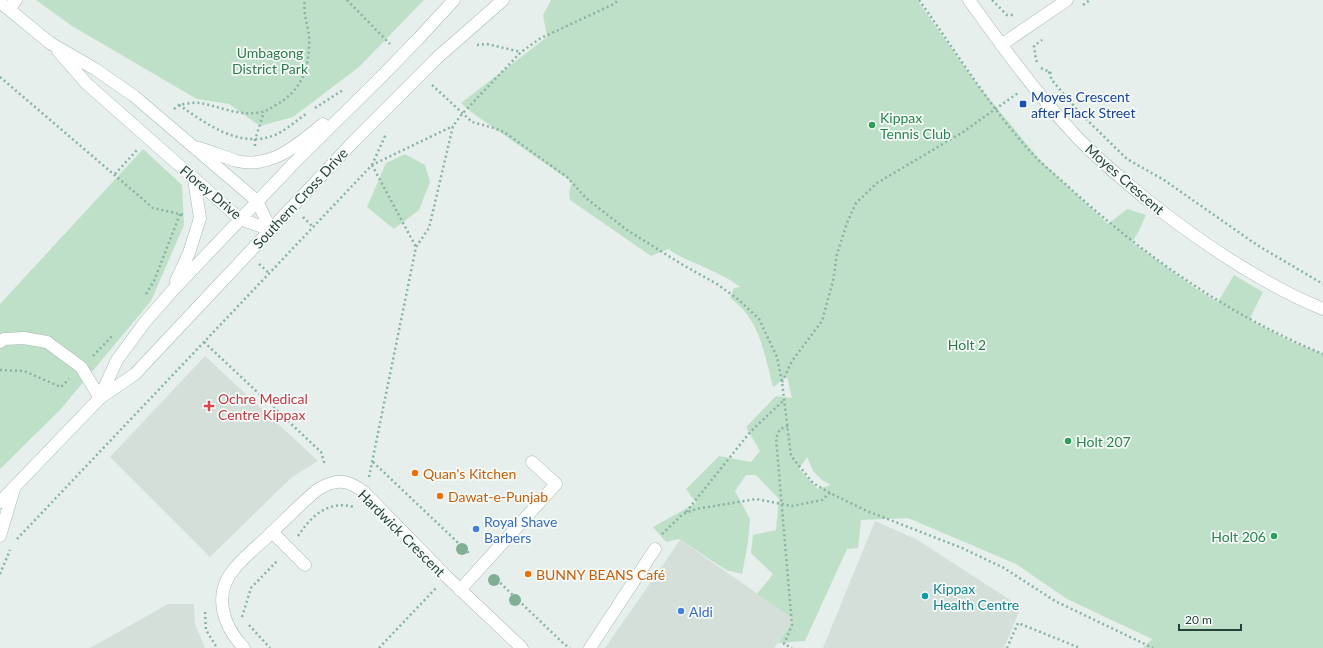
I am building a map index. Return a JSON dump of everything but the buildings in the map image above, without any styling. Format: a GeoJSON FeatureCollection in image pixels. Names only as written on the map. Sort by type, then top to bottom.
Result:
{"type":"FeatureCollection","features":[{"type":"Feature","properties":{"kind":"main road","name":"Southern Cross Drive"},"geometry":{"type":"LineString","coordinates":[[100,398],[117,360],[145,322],[173,290],[295,162],[384,75],[454,0]]}},
{"type":"Feature","properties":{"kind":"main road","name":"Southern Cross Drive"},"geometry":{"type":"LineString","coordinates":[[0,502],[100,398],[135,374],[354,141],[438,57],[503,0]]}},
{"type":"Feature","properties":{"kind":"main road","name":"Moyes Crescent"},"geometry":{"type":"LineString","coordinates":[[969,0],[1031,85],[1075,135],[1114,173],[1158,209],[1216,251],[1252,274],[1323,309]]}},
{"type":"Feature","properties":{"kind":"main road"},"geometry":{"type":"LineString","coordinates":[[1001,45],[1067,0]]}},
{"type":"Feature","properties":{"kind":"main road","name":"Florey Drive"},"geometry":{"type":"LineString","coordinates":[[8,4],[50,43],[87,84],[240,219],[271,230]]}},
{"type":"Feature","properties":{"kind":"main road","name":"Florey Drive"},"geometry":{"type":"LineString","coordinates":[[50,43],[95,68],[134,96],[257,201],[271,230]]}},
{"type":"Feature","properties":{"kind":"main road"},"geometry":{"type":"LineString","coordinates":[[194,147],[239,161],[256,162],[280,157],[312,134],[384,75]]}},
{"type":"Feature","properties":{"kind":"main road"},"geometry":{"type":"LineString","coordinates":[[173,290],[189,252],[200,218],[198,196],[194,179]]}},
{"type":"Feature","properties":{"kind":"main road"},"geometry":{"type":"LineString","coordinates":[[0,342],[4,339],[24,338],[47,342],[81,367],[100,398]]}},
{"type":"Feature","properties":{"kind":"main road"},"geometry":{"type":"LineString","coordinates":[[460,590],[556,484],[532,462]]}},
{"type":"Feature","properties":{"kind":"main road","name":"Hardwick Crescent"},"geometry":{"type":"LineString","coordinates":[[244,648],[233,636],[222,610],[226,583],[234,569],[304,502],[326,484],[342,481],[350,483],[365,493],[460,590],[522,648]]}},
{"type":"Feature","properties":{"kind":"main road"},"geometry":{"type":"LineString","coordinates":[[0,536],[15,486]]}},
{"type":"Feature","properties":{"kind":"main road"},"geometry":{"type":"LineString","coordinates":[[272,532],[304,565]]}},
{"type":"Feature","properties":{"kind":"main road"},"geometry":{"type":"LineString","coordinates":[[590,648],[655,549]]}},
{"type":"Feature","properties":{"kind":"path"},"geometry":{"type":"LineString","coordinates":[[305,0],[304,8],[310,44],[302,78],[298,86],[286,100],[264,112],[254,114],[198,103],[179,105],[226,134],[255,140],[275,135],[308,113]]}},
{"type":"Feature","properties":{"kind":"path"},"geometry":{"type":"LineString","coordinates":[[365,493],[416,247],[429,228],[453,126],[462,114],[521,52],[541,38],[612,5],[619,0]]}},
{"type":"Feature","properties":{"kind":"path"},"geometry":{"type":"LineString","coordinates":[[920,0],[996,108],[1029,150],[1103,218],[1174,273],[1219,302],[1265,327],[1323,354]]}},
{"type":"Feature","properties":{"kind":"path"},"geometry":{"type":"LineString","coordinates":[[992,0],[1007,15],[1021,15]]}},
{"type":"Feature","properties":{"kind":"path"},"geometry":{"type":"LineString","coordinates":[[1042,40],[1034,46],[1036,60],[1042,68],[1052,74],[1051,79],[1080,113],[1127,159],[1164,180],[1256,245],[1323,284]]}},
{"type":"Feature","properties":{"kind":"path"},"geometry":{"type":"LineString","coordinates":[[472,45],[487,44],[521,52]]}},
{"type":"Feature","properties":{"kind":"path"},"geometry":{"type":"LineString","coordinates":[[782,382],[792,361],[822,321],[833,281],[837,254],[847,223],[856,203],[877,183],[963,132],[1050,72]]}},
{"type":"Feature","properties":{"kind":"path"},"geometry":{"type":"LineString","coordinates":[[0,77],[153,208],[180,214],[154,281],[143,299]]}},
{"type":"Feature","properties":{"kind":"path"},"geometry":{"type":"LineString","coordinates":[[315,109],[346,87]]}},
{"type":"Feature","properties":{"kind":"path"},"geometry":{"type":"LineString","coordinates":[[255,140],[264,112]]}},
{"type":"Feature","properties":{"kind":"path"},"geometry":{"type":"LineString","coordinates":[[462,114],[472,122],[504,132],[566,177],[586,198],[627,230],[683,265],[717,284],[739,300],[760,320],[777,357],[782,382],[791,456],[814,483],[830,493],[867,510],[962,548],[1004,568],[1055,601],[1153,648]]}},
{"type":"Feature","properties":{"kind":"path"},"geometry":{"type":"LineString","coordinates":[[17,539],[372,165],[453,126]]}},
{"type":"Feature","properties":{"kind":"path"},"geometry":{"type":"LineString","coordinates":[[372,165],[416,247]]}},
{"type":"Feature","properties":{"kind":"path"},"geometry":{"type":"LineString","coordinates":[[104,346],[114,334]]}},
{"type":"Feature","properties":{"kind":"path"},"geometry":{"type":"LineString","coordinates":[[204,342],[321,452],[325,465]]}},
{"type":"Feature","properties":{"kind":"path"},"geometry":{"type":"LineString","coordinates":[[0,370],[24,371],[61,387]]}},
{"type":"Feature","properties":{"kind":"path"},"geometry":{"type":"LineString","coordinates":[[655,549],[662,534],[685,513],[751,430],[784,399]]}},
{"type":"Feature","properties":{"kind":"path"},"geometry":{"type":"LineString","coordinates":[[788,426],[780,429],[776,438],[792,625],[784,644],[792,648]]}},
{"type":"Feature","properties":{"kind":"path"},"geometry":{"type":"LineString","coordinates":[[685,513],[696,509],[756,499],[792,506],[822,500],[830,493]]}},
{"type":"Feature","properties":{"kind":"path"},"geometry":{"type":"LineString","coordinates":[[242,618],[251,588],[289,549],[303,528],[326,508],[339,505],[353,506],[360,510]]}},
{"type":"Feature","properties":{"kind":"path"},"geometry":{"type":"LineString","coordinates":[[0,574],[12,545]]}},
{"type":"Feature","properties":{"kind":"path"},"geometry":{"type":"LineString","coordinates":[[379,648],[470,554]]}},
{"type":"Feature","properties":{"kind":"path"},"geometry":{"type":"LineString","coordinates":[[429,584],[440,595]]}},
{"type":"Feature","properties":{"kind":"path"},"geometry":{"type":"LineString","coordinates":[[247,623],[270,648]]}},
{"type":"Feature","properties":{"kind":"path"},"geometry":{"type":"LineString","coordinates":[[1007,648],[1018,623],[1080,648]]}},
{"type":"Feature","properties":{"kind":"shaded area","name":"Ochre Medical Centre Kippax"},"geometry":{"type":"Polygon","coordinates":[[[205,356],[318,461],[292,477],[210,557],[110,457],[205,356]]]}},
{"type":"Feature","properties":{"kind":"shaded area","name":"Kippax Health Centre"},"geometry":{"type":"Polygon","coordinates":[[[875,521],[916,539],[1021,607],[1004,648],[823,648],[875,521]]]}},
{"type":"Feature","properties":{"kind":"shaded area"},"geometry":{"type":"Polygon","coordinates":[[[680,540],[794,619],[774,648],[605,648],[680,540]]]}},
{"type":"Feature","properties":{"kind":"shaded area"},"geometry":{"type":"Polygon","coordinates":[[[168,604],[194,604],[195,624],[205,648],[90,648],[168,604]]]}},
{"type":"Feature","properties":{"kind":"green space","name":"Umbagong District Park"},"geometry":{"type":"Polygon","coordinates":[[[36,0],[424,0],[359,67],[293,117],[260,126],[229,104],[197,99],[72,26],[36,0]]]}},
{"type":"Feature","properties":{"kind":"green space","name":"Holt 2"},"geometry":{"type":"Polygon","coordinates":[[[551,0],[917,0],[976,83],[1040,160],[1108,224],[1127,209],[1146,215],[1132,242],[1195,288],[1218,302],[1234,275],[1263,292],[1250,320],[1290,341],[1323,354],[1323,648],[1143,648],[1152,639],[1067,599],[1016,564],[908,518],[861,520],[858,548],[847,549],[805,641],[778,643],[794,619],[757,594],[773,574],[751,553],[753,535],[776,530],[779,499],[756,475],[746,475],[735,491],[750,519],[748,542],[742,574],[726,570],[679,539],[666,542],[653,527],[696,503],[686,489],[719,456],[751,462],[760,451],[746,427],[776,396],[792,398],[787,377],[773,387],[763,349],[754,326],[740,306],[730,298],[734,288],[740,287],[714,271],[686,259],[668,249],[651,256],[570,200],[569,192],[572,182],[471,112],[461,103],[547,37],[543,15],[551,0]],[[807,457],[799,469],[818,489],[831,485],[822,480],[813,471],[807,457]]]}},
{"type":"Feature","properties":{"kind":"green space"},"geometry":{"type":"Polygon","coordinates":[[[143,149],[182,185],[184,225],[151,301],[60,410],[0,469],[0,304],[143,149]]]}},
{"type":"Feature","properties":{"kind":"green space"},"geometry":{"type":"Polygon","coordinates":[[[405,154],[425,165],[430,182],[419,210],[394,229],[367,207],[386,163],[405,154]]]}},
{"type":"Feature","properties":{"kind":"place","name":"Moyes Crescent after Flack Street"},"geometry":{"type":"Point","coordinates":[1023,104]}},
{"type":"Feature","properties":{"kind":"place","name":"Kippax Tennis Club"},"geometry":{"type":"Point","coordinates":[872,125]}},
{"type":"Feature","properties":{"kind":"place","name":"Ochre Medical Centre Kippax"},"geometry":{"type":"Point","coordinates":[209,406]}},
{"type":"Feature","properties":{"kind":"place","name":"Holt 207"},"geometry":{"type":"Point","coordinates":[1068,441]}},
{"type":"Feature","properties":{"kind":"place","name":"Quan's Kitchen"},"geometry":{"type":"Point","coordinates":[415,473]}},
{"type":"Feature","properties":{"kind":"place","name":"Dawat-e-Punjab"},"geometry":{"type":"Point","coordinates":[440,496]}},
{"type":"Feature","properties":{"kind":"place","name":"Royal Shave Barbers"},"geometry":{"type":"Point","coordinates":[476,529]}},
{"type":"Feature","properties":{"kind":"place","name":"Holt 206"},"geometry":{"type":"Point","coordinates":[1274,536]}},
{"type":"Feature","properties":{"kind":"place","name":"BUNNY BEANS Café"},"geometry":{"type":"Point","coordinates":[528,574]}},
{"type":"Feature","properties":{"kind":"place","name":"Kippax Health Centre"},"geometry":{"type":"Point","coordinates":[925,596]}},
{"type":"Feature","properties":{"kind":"place","name":"Aldi"},"geometry":{"type":"Point","coordinates":[681,611]}}]}
